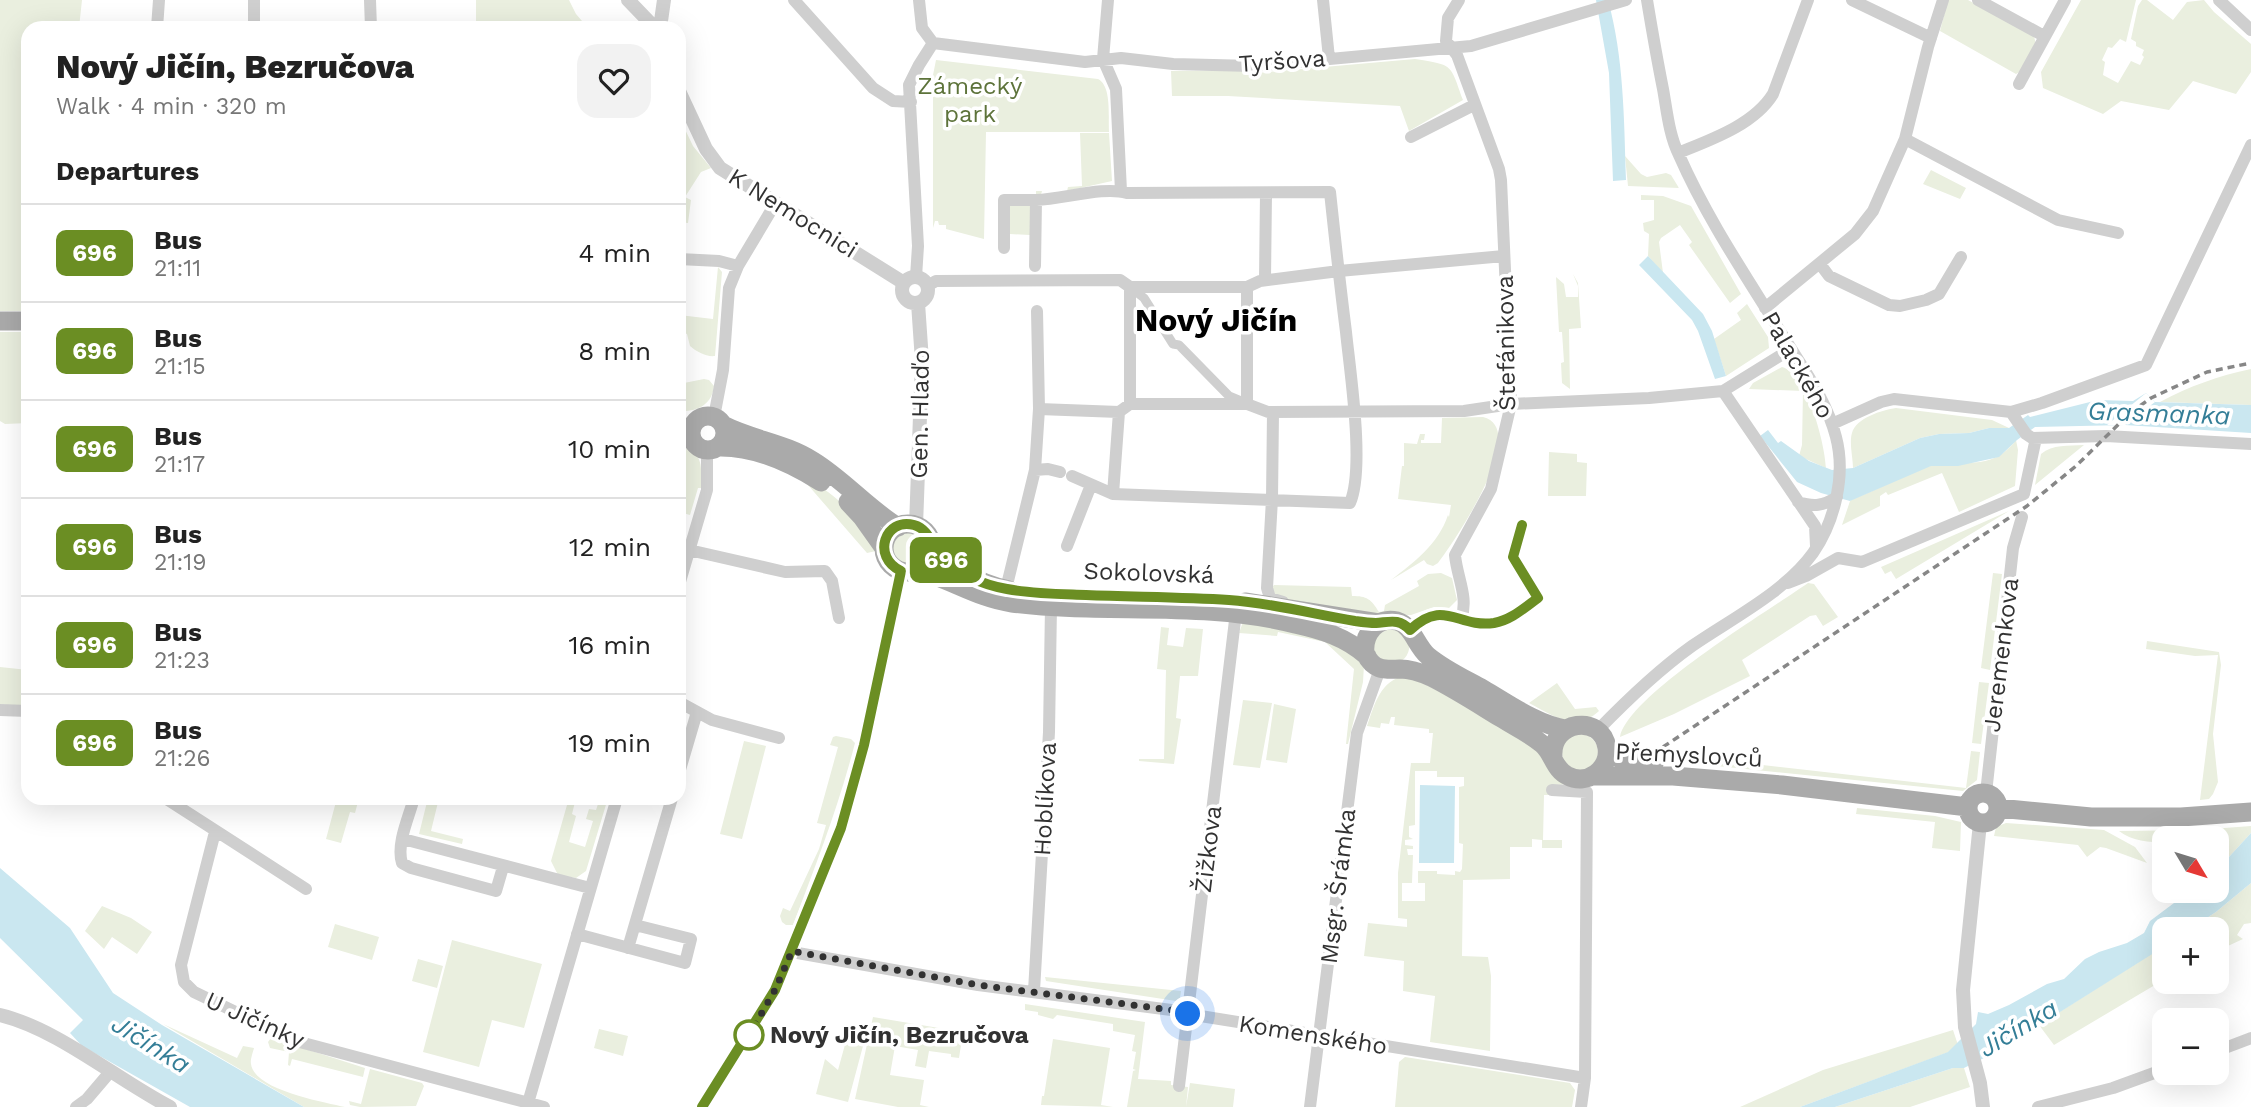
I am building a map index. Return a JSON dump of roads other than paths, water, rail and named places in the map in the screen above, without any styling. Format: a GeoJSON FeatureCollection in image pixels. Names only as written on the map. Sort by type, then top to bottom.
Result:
{"type":"FeatureCollection","features":[{"type":"Feature","properties":{"kind":"main road"},"geometry":{"type":"LineString","coordinates":[[0,321],[21,321]]}},
{"type":"Feature","properties":{"kind":"main road"},"geometry":{"type":"LineString","coordinates":[[699,443],[725,437],[704,420]]}},
{"type":"Feature","properties":{"kind":"main road"},"geometry":{"type":"LineString","coordinates":[[699,443],[691,428],[704,420]]}},
{"type":"Feature","properties":{"kind":"main road"},"geometry":{"type":"LineString","coordinates":[[699,443],[772,457],[806,472],[836,492],[856,510],[884,548],[888,562],[908,571],[928,561],[931,544],[927,535],[884,519],[844,483],[812,460],[777,444],[704,420]]}},
{"type":"Feature","properties":{"kind":"main road"},"geometry":{"type":"LineString","coordinates":[[884,548],[889,534],[907,526]]}},
{"type":"Feature","properties":{"kind":"main road","name":"Sokolovská"},"geometry":{"type":"LineString","coordinates":[[931,544],[942,557],[967,576],[1006,589],[1047,594],[1230,600],[1379,623]]}},
{"type":"Feature","properties":{"kind":"main road","name":"Sokolovská"},"geometry":{"type":"LineString","coordinates":[[908,571],[931,574],[992,599],[1051,606],[1236,612],[1323,631],[1344,639],[1382,665],[1415,671],[1430,677],[1531,736],[1544,745],[1553,757]]}},
{"type":"Feature","properties":{"kind":"main road"},"geometry":{"type":"LineString","coordinates":[[1413,637],[1411,660],[1382,665],[1365,649],[1366,637],[1372,628],[1386,621],[1397,621],[1413,637],[1438,663],[1539,722],[1565,729],[1581,725],[1602,740],[1605,763],[1592,776],[1579,779],[1566,775],[1559,769],[1553,757],[1554,743],[1565,729]]}},
{"type":"Feature","properties":{"kind":"main road","name":"Přemyslovců"},"geometry":{"type":"LineString","coordinates":[[1602,740],[1615,757],[1627,761],[1718,771],[1783,785]]}},
{"type":"Feature","properties":{"kind":"main road","name":"Přemyslovců"},"geometry":{"type":"LineString","coordinates":[[1592,776],[1660,775],[1783,785],[1968,807]]}},
{"type":"Feature","properties":{"kind":"main road"},"geometry":{"type":"LineString","coordinates":[[1992,800],[1993,820],[1980,823],[1971,817],[1968,807],[1973,797],[1992,800],[2091,817],[2181,817],[2251,812]]}},
{"type":"Feature","properties":{"kind":"street"},"geometry":{"type":"LineString","coordinates":[[158,21],[159,0]]}},
{"type":"Feature","properties":{"kind":"street"},"geometry":{"type":"LineString","coordinates":[[254,0],[254,21]]}},
{"type":"Feature","properties":{"kind":"street"},"geometry":{"type":"LineString","coordinates":[[370,0],[370,21]]}},
{"type":"Feature","properties":{"kind":"street"},"geometry":{"type":"LineString","coordinates":[[628,0],[648,21]]}},
{"type":"Feature","properties":{"kind":"street"},"geometry":{"type":"LineString","coordinates":[[661,21],[664,0]]}},
{"type":"Feature","properties":{"kind":"street"},"geometry":{"type":"LineString","coordinates":[[794,0],[873,88],[893,101],[911,103]]}},
{"type":"Feature","properties":{"kind":"street"},"geometry":{"type":"LineString","coordinates":[[915,282],[926,296],[918,303],[909,302],[903,296],[915,282],[918,246],[909,85],[933,43],[922,28],[919,0]]}},
{"type":"Feature","properties":{"kind":"street"},"geometry":{"type":"LineString","coordinates":[[1108,0],[1103,59],[1116,89],[1121,191]]}},
{"type":"Feature","properties":{"kind":"street"},"geometry":{"type":"LineString","coordinates":[[1323,0],[1329,58]]}},
{"type":"Feature","properties":{"kind":"street"},"geometry":{"type":"LineString","coordinates":[[1451,48],[1446,41],[1446,23],[1459,0]]}},
{"type":"Feature","properties":{"kind":"street","name":"Tyršova"},"geometry":{"type":"LineString","coordinates":[[933,43],[1085,62],[1121,58],[1173,64],[1253,66],[1471,46],[1626,0]]}},
{"type":"Feature","properties":{"kind":"street","name":"Palackého"},"geometry":{"type":"LineString","coordinates":[[1602,740],[1629,698],[1669,662],[1781,586],[1805,563],[1832,515],[1840,465],[1832,424],[1823,401],[1696,190],[1678,153],[1670,128],[1647,0]]}},
{"type":"Feature","properties":{"kind":"street"},"geometry":{"type":"LineString","coordinates":[[1678,153],[1707,141],[1766,106],[1808,0]]}},
{"type":"Feature","properties":{"kind":"street"},"geometry":{"type":"LineString","coordinates":[[1852,0],[1931,38]]}},
{"type":"Feature","properties":{"kind":"street"},"geometry":{"type":"LineString","coordinates":[[1765,308],[1855,234],[1873,211],[1905,139],[1943,0]]}},
{"type":"Feature","properties":{"kind":"street"},"geometry":{"type":"LineString","coordinates":[[1978,0],[2046,31]]}},
{"type":"Feature","properties":{"kind":"street"},"geometry":{"type":"LineString","coordinates":[[2019,84],[2065,0]]}},
{"type":"Feature","properties":{"kind":"street"},"geometry":{"type":"LineString","coordinates":[[2219,0],[2251,30]]}},
{"type":"Feature","properties":{"kind":"street","name":"Štefánikova"},"geometry":{"type":"LineString","coordinates":[[1413,637],[1434,615],[1461,620],[1465,609],[1464,597],[1455,555],[1491,489],[1511,404],[1499,169],[1457,55],[1451,48]]}},
{"type":"Feature","properties":{"kind":"street"},"geometry":{"type":"LineString","coordinates":[[1411,136],[1474,105]]}},
{"type":"Feature","properties":{"kind":"street","name":"K Nemocnici"},"geometry":{"type":"LineString","coordinates":[[686,106],[706,149],[724,172],[775,204],[915,282]]}},
{"type":"Feature","properties":{"kind":"street"},"geometry":{"type":"LineString","coordinates":[[1905,139],[2058,220],[2118,233]]}},
{"type":"Feature","properties":{"kind":"street"},"geometry":{"type":"LineString","coordinates":[[1832,424],[1894,399],[2014,417],[2042,403],[2146,365],[2251,145]]}},
{"type":"Feature","properties":{"kind":"street"},"geometry":{"type":"LineString","coordinates":[[1004,247],[1004,200],[1065,198],[1115,189],[1128,193],[1330,192],[1355,411],[1356,465],[1354,494],[1350,503],[1113,494],[1048,468],[1035,470]]}},
{"type":"Feature","properties":{"kind":"street"},"geometry":{"type":"LineString","coordinates":[[1265,280],[1266,193]]}},
{"type":"Feature","properties":{"kind":"street"},"geometry":{"type":"LineString","coordinates":[[1035,274],[1036,200]]}},
{"type":"Feature","properties":{"kind":"street"},"geometry":{"type":"LineString","coordinates":[[704,420],[723,370],[729,288],[738,266],[775,204]]}},
{"type":"Feature","properties":{"kind":"street"},"geometry":{"type":"LineString","coordinates":[[1130,287],[1247,287],[1265,280],[1339,271],[1504,256]]}},
{"type":"Feature","properties":{"kind":"street"},"geometry":{"type":"LineString","coordinates":[[1820,264],[1829,276],[1889,305],[1900,306],[1939,294],[1961,257]]}},
{"type":"Feature","properties":{"kind":"street"},"geometry":{"type":"LineString","coordinates":[[686,259],[719,261],[738,266]]}},
{"type":"Feature","properties":{"kind":"street"},"geometry":{"type":"LineString","coordinates":[[915,282],[1035,274],[1120,280],[1144,298],[1173,344],[1179,345],[1229,396],[1273,412],[1464,411],[1511,404],[1649,398],[1723,391],[1791,349]]}},
{"type":"Feature","properties":{"kind":"street"},"geometry":{"type":"LineString","coordinates":[[1113,494],[1125,408],[1130,287]]}},
{"type":"Feature","properties":{"kind":"street"},"geometry":{"type":"LineString","coordinates":[[1247,287],[1247,404]]}},
{"type":"Feature","properties":{"kind":"street","name":"Gen. Hlaďo"},"geometry":{"type":"LineString","coordinates":[[907,526],[922,361],[918,303]]}},
{"type":"Feature","properties":{"kind":"street"},"geometry":{"type":"LineString","coordinates":[[1006,589],[1035,470],[1039,408],[1037,311]]}},
{"type":"Feature","properties":{"kind":"street"},"geometry":{"type":"LineString","coordinates":[[1723,391],[1815,526],[1815,549]]}},
{"type":"Feature","properties":{"kind":"street"},"geometry":{"type":"LineString","coordinates":[[1039,408],[1247,404]]}},
{"type":"Feature","properties":{"kind":"street"},"geometry":{"type":"LineString","coordinates":[[1273,412],[1268,596],[1273,600],[1305,606],[1330,616]]}},
{"type":"Feature","properties":{"kind":"street"},"geometry":{"type":"LineString","coordinates":[[2014,417],[2034,437],[2106,436],[2251,444]]}},
{"type":"Feature","properties":{"kind":"street"},"geometry":{"type":"LineString","coordinates":[[1781,586],[1838,558],[1863,562],[2024,494],[2034,437]]}},
{"type":"Feature","properties":{"kind":"street"},"geometry":{"type":"LineString","coordinates":[[686,560],[707,490],[699,443]]}},
{"type":"Feature","properties":{"kind":"street"},"geometry":{"type":"LineString","coordinates":[[1067,546],[1091,485]]}},
{"type":"Feature","properties":{"kind":"street"},"geometry":{"type":"LineString","coordinates":[[1797,502],[1811,506],[1825,505],[1837,497]]}},
{"type":"Feature","properties":{"kind":"street","name":"Jeremenkova"},"geometry":{"type":"LineString","coordinates":[[1992,800],[2013,548],[2022,517]]}},
{"type":"Feature","properties":{"kind":"street"},"geometry":{"type":"LineString","coordinates":[[689,550],[785,572],[825,571],[832,581],[839,618]]}},
{"type":"Feature","properties":{"kind":"street"},"geometry":{"type":"LineString","coordinates":[[702,1107],[767,1005],[792,951],[843,820],[908,571]]}},
{"type":"Feature","properties":{"kind":"street","name":"Hoblíkova"},"geometry":{"type":"LineString","coordinates":[[1034,992],[1049,732],[1051,606]]}},
{"type":"Feature","properties":{"kind":"street","name":"Žižkova"},"geometry":{"type":"LineString","coordinates":[[1179,1086],[1236,612]]}},
{"type":"Feature","properties":{"kind":"street","name":"Msgr. Šrámka"},"geometry":{"type":"LineString","coordinates":[[1310,1107],[1357,733],[1382,665]]}},
{"type":"Feature","properties":{"kind":"street"},"geometry":{"type":"LineString","coordinates":[[686,706],[712,720],[779,738]]}},
{"type":"Feature","properties":{"kind":"street"},"geometry":{"type":"LineString","coordinates":[[0,710],[21,711]]}},
{"type":"Feature","properties":{"kind":"street"},"geometry":{"type":"LineString","coordinates":[[686,748],[696,712]]}},
{"type":"Feature","properties":{"kind":"street"},"geometry":{"type":"LineString","coordinates":[[1552,790],[1587,792],[1585,1078],[1581,1107]]}},
{"type":"Feature","properties":{"kind":"street"},"geometry":{"type":"LineString","coordinates":[[175,805],[306,889]]}},
{"type":"Feature","properties":{"kind":"street"},"geometry":{"type":"LineString","coordinates":[[412,805],[403,839],[400,857],[402,863],[411,868],[496,891],[503,867]]}},
{"type":"Feature","properties":{"kind":"street"},"geometry":{"type":"LineString","coordinates":[[528,1103],[615,805]]}},
{"type":"Feature","properties":{"kind":"street"},"geometry":{"type":"LineString","coordinates":[[628,948],[670,805]]}},
{"type":"Feature","properties":{"kind":"street"},"geometry":{"type":"LineString","coordinates":[[1980,823],[1963,990],[1965,1027],[1980,1083],[1983,1107]]}},
{"type":"Feature","properties":{"kind":"street","name":"U Jičínky"},"geometry":{"type":"LineString","coordinates":[[215,832],[181,965],[184,982],[194,992],[296,1041],[544,1107]]}},
{"type":"Feature","properties":{"kind":"street"},"geometry":{"type":"LineString","coordinates":[[403,839],[590,888]]}},
{"type":"Feature","properties":{"kind":"street"},"geometry":{"type":"LineString","coordinates":[[577,934],[685,962],[691,939],[635,925]]}},
{"type":"Feature","properties":{"kind":"street","name":"Komenského"},"geometry":{"type":"LineString","coordinates":[[792,951],[978,985],[1179,1011],[1585,1078]]}},
{"type":"Feature","properties":{"kind":"street"},"geometry":{"type":"LineString","coordinates":[[0,1015],[44,1033],[170,1107]]}},
{"type":"Feature","properties":{"kind":"street"},"geometry":{"type":"LineString","coordinates":[[2229,1046],[2251,1038]]}},
{"type":"Feature","properties":{"kind":"street"},"geometry":{"type":"LineString","coordinates":[[76,1107],[87,1099],[110,1072]]}},
{"type":"Feature","properties":{"kind":"street"},"geometry":{"type":"LineString","coordinates":[[2038,1107],[2113,1088],[2152,1074]]}},
{"type":"Feature","properties":{"kind":"water"},"geometry":{"type":"Polygon","coordinates":[[[1596,0],[1608,0],[1617,44],[1626,180],[1613,181],[1609,73],[1596,0]]]}},
{"type":"Feature","properties":{"kind":"water"},"geometry":{"type":"Polygon","coordinates":[[[1648,256],[1703,314],[1712,331],[1726,376],[1715,379],[1692,320],[1639,265],[1648,256]]]}},
{"type":"Feature","properties":{"kind":"water","name":"Grasmanka"},"geometry":{"type":"Polygon","coordinates":[[[2146,393],[2155,402],[2251,405],[2251,433],[2125,425],[2035,427],[1999,457],[1958,466],[1931,466],[1850,501],[1821,493],[1797,482],[1760,436],[1768,430],[1778,443],[1781,441],[1809,461],[1832,470],[1853,468],[1920,438],[1989,428],[2009,428],[2028,415],[2030,417],[2098,400],[2133,401],[2146,393]]]}},
{"type":"Feature","properties":{"kind":"water"},"geometry":{"type":"Polygon","coordinates":[[[1420,785],[1455,786],[1454,863],[1419,863],[1420,785]]]}},
{"type":"Feature","properties":{"kind":"water"},"geometry":{"type":"Polygon","coordinates":[[[2251,833],[2251,883],[2230,900],[2230,856],[2251,833]]]}},
{"type":"Feature","properties":{"kind":"water","name":"Jičínka"},"geometry":{"type":"Polygon","coordinates":[[[0,868],[70,928],[113,993],[162,1025],[304,1107],[190,1107],[82,1046],[70,1033],[83,1020],[0,938],[0,868]]]}},
{"type":"Feature","properties":{"kind":"water"},"geometry":{"type":"Polygon","coordinates":[[[2174,903],[2227,903],[2208,917],[2155,917],[2174,903]]]}},
{"type":"Feature","properties":{"kind":"water","name":"Jičínka"},"geometry":{"type":"Polygon","coordinates":[[[2152,920],[2152,954],[1998,1051],[1964,1068],[1953,1068],[1835,1107],[1800,1107],[1948,1052],[1976,1024],[1978,1012],[1988,1014],[2047,984],[2064,979],[2085,959],[2127,943],[2144,933],[2152,920]]]}},
{"type":"Feature","properties":{"kind":"railway"},"geometry":{"type":"LineString","coordinates":[[1663,747],[2027,506],[2076,466],[2130,413],[2151,398],[2207,372],[2251,363]]}},
{"type":"Feature","properties":{"kind":"place","name":"Nový Jičín, Bezručova"},"geometry":{"type":"Point","coordinates":[749,1035]}},
{"type":"Feature","properties":{"kind":"district","name":"Nový Jičín"},"geometry":{"type":"Point","coordinates":[1216,320]}},
{"type":"Feature","properties":{"kind":"park label","name":"Zámecký park"},"geometry":{"type":"Point","coordinates":[970,100]}}]}
